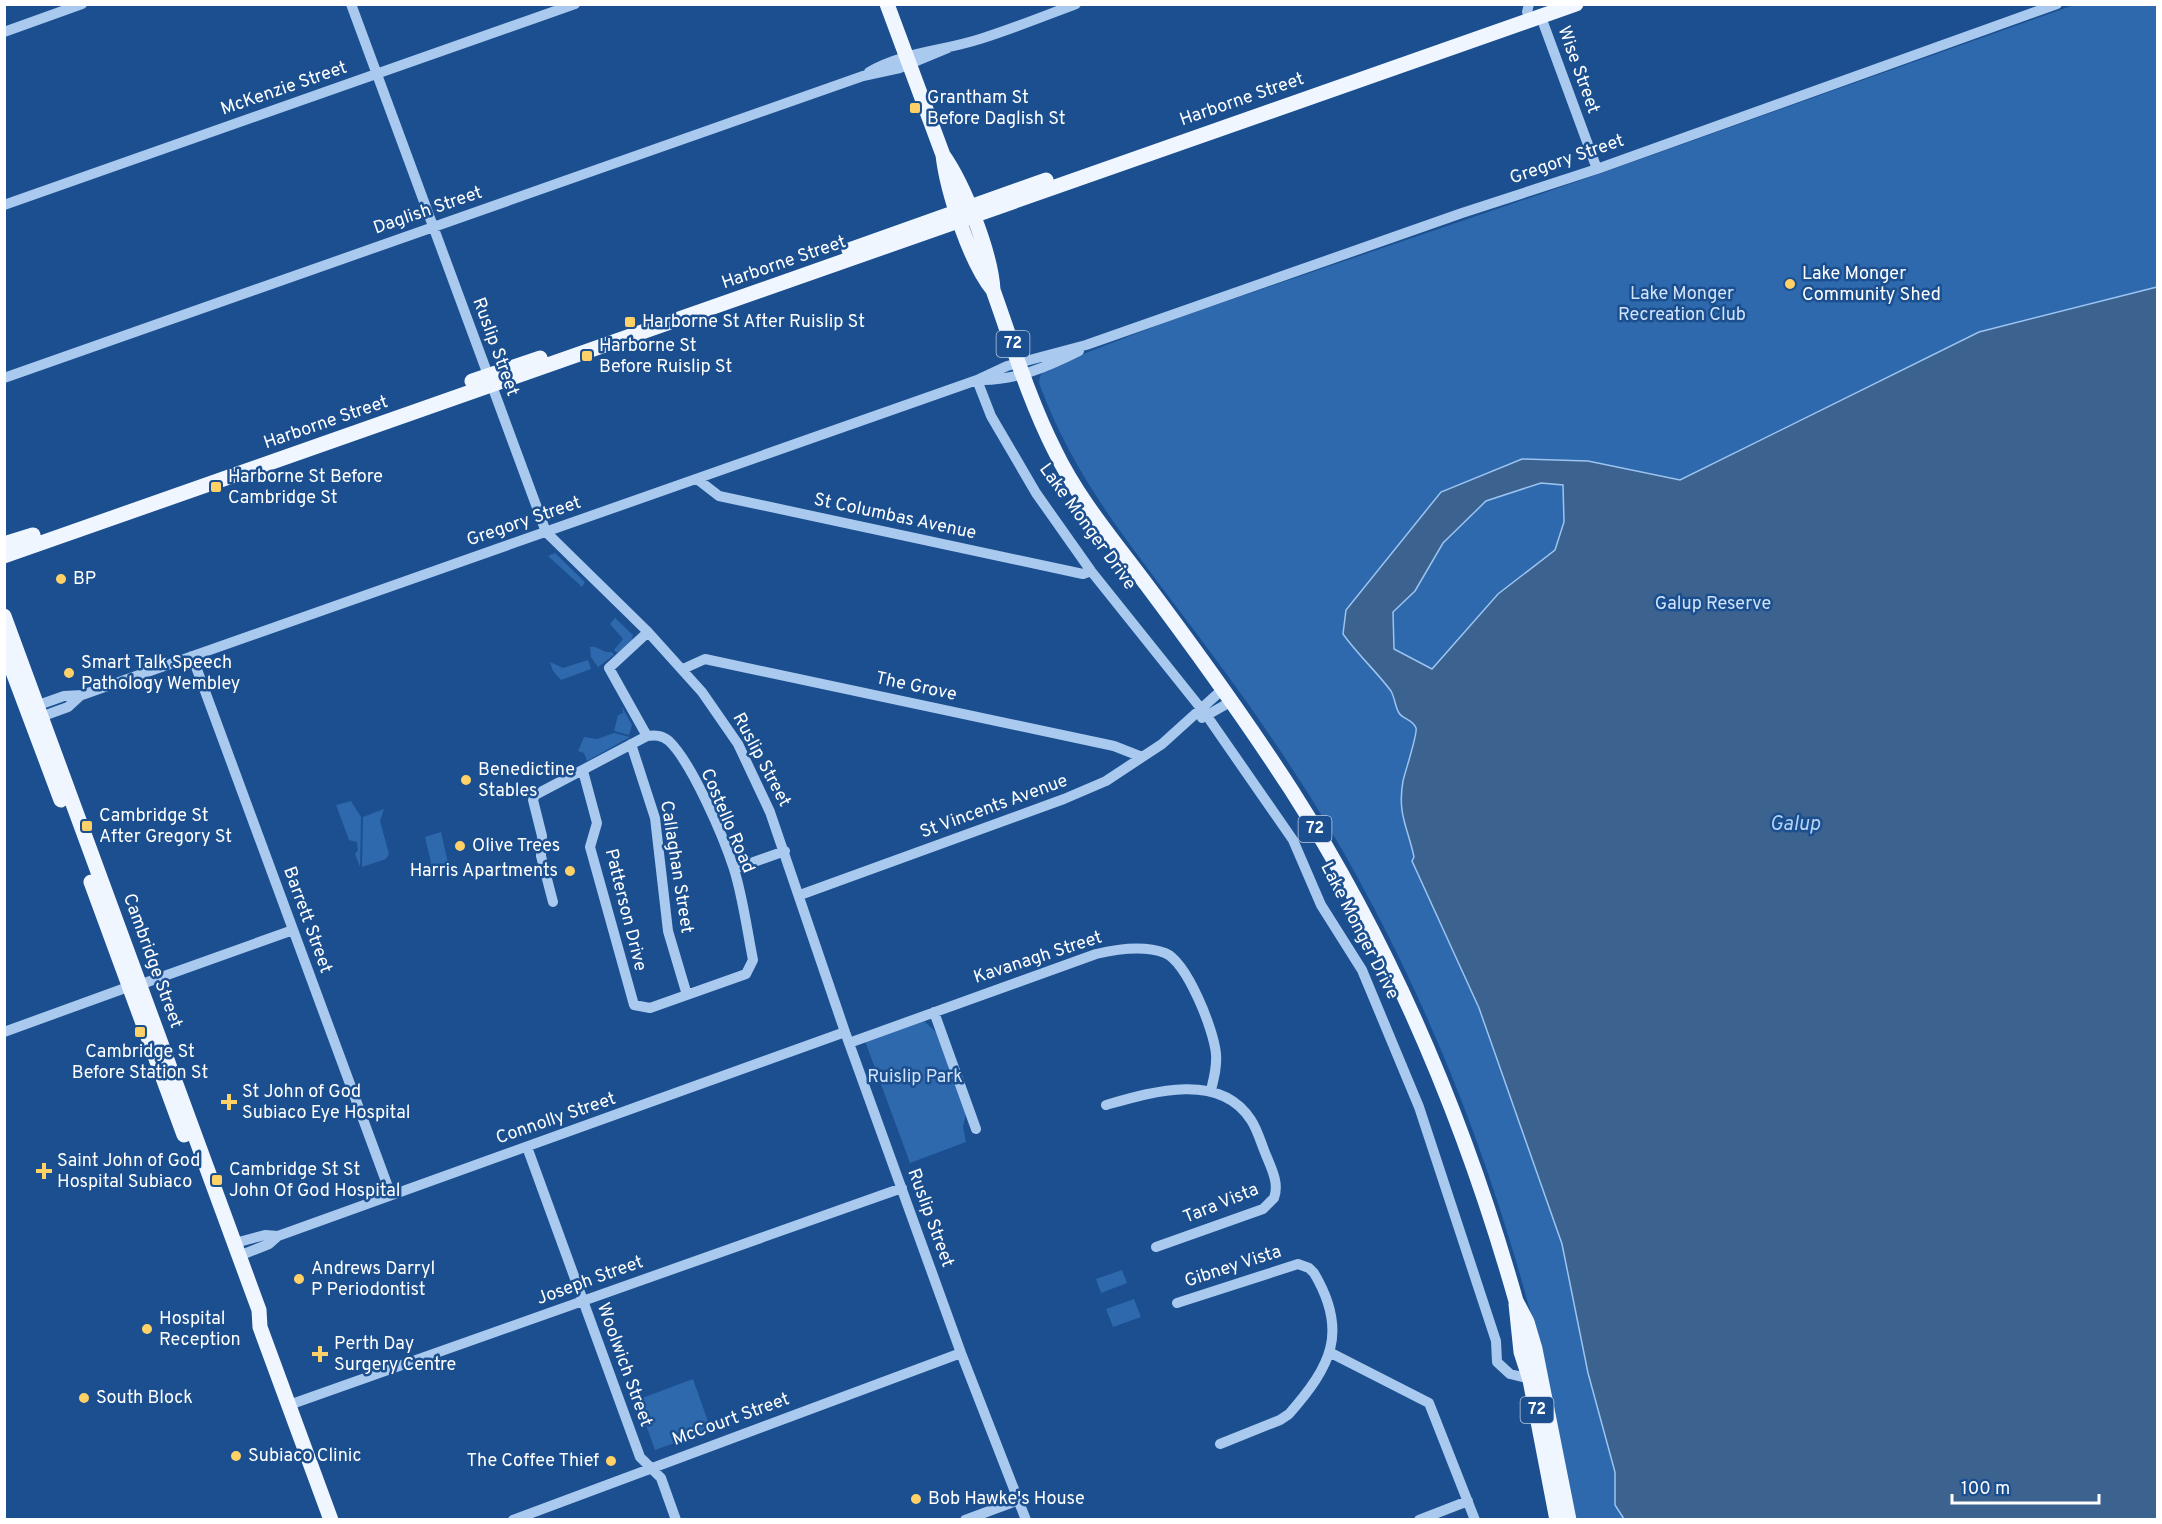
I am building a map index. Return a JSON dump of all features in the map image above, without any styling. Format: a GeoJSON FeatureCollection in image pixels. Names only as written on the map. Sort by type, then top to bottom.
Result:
{"type":"FeatureCollection","features":[{"type":"Feature","properties":{"kind":"main road","name":"72"},"geometry":{"type":"LineString","coordinates":[[887,4],[943,155],[956,174],[965,213],[992,271],[993,290],[1022,368]]}},
{"type":"Feature","properties":{"kind":"main road","name":"Harborne Street"},"geometry":{"type":"LineString","coordinates":[[4,556],[757,284],[965,213],[1536,9],[1576,4]]}},
{"type":"Feature","properties":{"kind":"main road","name":"Lake Monger Drive"},"geometry":{"type":"LineString","coordinates":[[1022,368],[1055,451],[1080,495],[1228,694],[1333,858],[1381,945],[1414,1015],[1473,1160],[1516,1301],[1527,1322],[1557,1520]]}},
{"type":"Feature","properties":{"kind":"main road","name":"Harborne Street"},"geometry":{"type":"LineString","coordinates":[[4,544],[490,380]]}},
{"type":"Feature","properties":{"kind":"main road","name":"Cambridge Street"},"geometry":{"type":"LineString","coordinates":[[4,616],[34,713],[250,1313],[258,1321],[331,1520]]}},
{"type":"Feature","properties":{"kind":"main road","name":"Cambridge Street"},"geometry":{"type":"LineString","coordinates":[[4,648],[34,713]]}},
{"type":"Feature","properties":{"kind":"main road","name":"Cambridge Street"},"geometry":{"type":"LineString","coordinates":[[134,986],[237,1250],[259,1310],[258,1321]]}},
{"type":"Feature","properties":{"kind":"main road","name":"Lake Monger Drive"},"geometry":{"type":"LineString","coordinates":[[1536,1380],[1569,1520]]}},
{"type":"Feature","properties":{"kind":"street"},"geometry":{"type":"LineString","coordinates":[[4,32],[82,4]]}},
{"type":"Feature","properties":{"kind":"street","name":"Ruslip Street"},"geometry":{"type":"LineString","coordinates":[[351,4],[546,532],[683,669],[738,744],[771,812],[847,1038],[961,1353],[1026,1520]]}},
{"type":"Feature","properties":{"kind":"street","name":"McKenzie Street"},"geometry":{"type":"LineString","coordinates":[[4,205],[575,4]]}},
{"type":"Feature","properties":{"kind":"street","name":"Daglish Street"},"geometry":{"type":"LineString","coordinates":[[4,378],[863,76],[881,65],[908,61],[1076,4]]}},
{"type":"Feature","properties":{"kind":"street","name":"Gregory Street"},"geometry":{"type":"LineString","coordinates":[[34,713],[64,696],[82,695],[977,380],[995,371],[1022,368],[1462,213],[1597,169],[2041,7],[2057,4]]}},
{"type":"Feature","properties":{"kind":"street","name":"Wise Street"},"geometry":{"type":"LineString","coordinates":[[1536,9],[1597,169]]}},
{"type":"Feature","properties":{"kind":"street","name":"Lake Monger Drive"},"geometry":{"type":"LineString","coordinates":[[977,380],[991,416],[1036,493],[1091,571],[1204,711],[1293,840],[1321,905],[1362,970],[1419,1107],[1496,1341],[1497,1362],[1510,1374],[1536,1380]]}},
{"type":"Feature","properties":{"kind":"street","name":"St Columbas Avenue"},"geometry":{"type":"LineString","coordinates":[[696,479],[719,496],[1083,574],[1091,571]]}},
{"type":"Feature","properties":{"kind":"street"},"geometry":{"type":"LineString","coordinates":[[553,902],[541,856],[542,836],[533,800],[539,791],[583,771],[647,736],[609,668],[648,632]]}},
{"type":"Feature","properties":{"kind":"street","name":"Barrett Street"},"geometry":{"type":"LineString","coordinates":[[192,656],[391,1196]]}},
{"type":"Feature","properties":{"kind":"street","name":"The Grove"},"geometry":{"type":"LineString","coordinates":[[683,669],[705,658],[1114,746],[1142,757]]}},
{"type":"Feature","properties":{"kind":"street","name":"St Vincents Avenue"},"geometry":{"type":"LineString","coordinates":[[800,895],[1064,799],[1106,781],[1228,694]]}},
{"type":"Feature","properties":{"kind":"street","name":"Costello Road"},"geometry":{"type":"LineString","coordinates":[[647,736],[666,739],[685,763],[704,799],[734,869],[753,960],[746,974],[687,995]]}},
{"type":"Feature","properties":{"kind":"street","name":"Callaghan Street"},"geometry":{"type":"LineString","coordinates":[[631,744],[655,818],[668,931],[687,995]]}},
{"type":"Feature","properties":{"kind":"street","name":"Patterson Drive"},"geometry":{"type":"LineString","coordinates":[[583,771],[597,823],[590,847],[631,1001],[639,1008],[650,1008],[687,995]]}},
{"type":"Feature","properties":{"kind":"street"},"geometry":{"type":"LineString","coordinates":[[734,869],[785,852]]}},
{"type":"Feature","properties":{"kind":"street"},"geometry":{"type":"LineString","coordinates":[[4,1032],[293,930]]}},
{"type":"Feature","properties":{"kind":"street","name":"Kavanagh Street"},"geometry":{"type":"LineString","coordinates":[[847,1038],[934,1012],[1096,954],[1121,949],[1163,952],[1174,959],[1185,971],[1213,1036],[1216,1064],[1211,1090]]}},
{"type":"Feature","properties":{"kind":"street"},"geometry":{"type":"LineString","coordinates":[[934,1012],[976,1129]]}},
{"type":"Feature","properties":{"kind":"street","name":"Connolly Street"},"geometry":{"type":"LineString","coordinates":[[237,1250],[265,1235],[278,1236],[527,1147],[847,1038]]}},
{"type":"Feature","properties":{"kind":"street"},"geometry":{"type":"LineString","coordinates":[[1106,1105],[1158,1091],[1211,1090]]}},
{"type":"Feature","properties":{"kind":"street","name":"Tara Vista"},"geometry":{"type":"LineString","coordinates":[[1156,1247],[1263,1209],[1272,1202],[1276,1195],[1276,1181],[1252,1120],[1240,1108],[1211,1090]]}},
{"type":"Feature","properties":{"kind":"street","name":"Woolwich Street"},"geometry":{"type":"LineString","coordinates":[[527,1147],[640,1457],[661,1478],[676,1520]]}},
{"type":"Feature","properties":{"kind":"street","name":"Joseph Street"},"geometry":{"type":"LineString","coordinates":[[289,1406],[902,1188]]}},
{"type":"Feature","properties":{"kind":"street","name":"Gibney Vista"},"geometry":{"type":"LineString","coordinates":[[1177,1303],[1286,1266],[1304,1265],[1318,1281],[1333,1319],[1331,1353]]}},
{"type":"Feature","properties":{"kind":"street","name":"McCourt Street"},"geometry":{"type":"LineString","coordinates":[[513,1520],[961,1353]]}},
{"type":"Feature","properties":{"kind":"street"},"geometry":{"type":"LineString","coordinates":[[1220,1444],[1290,1414],[1331,1353],[1429,1403],[1475,1520]]}},
{"type":"Feature","properties":{"kind":"street"},"geometry":{"type":"LineString","coordinates":[[965,1520],[1019,1500]]}},
{"type":"Feature","properties":{"kind":"street"},"geometry":{"type":"LineString","coordinates":[[1419,1520],[1468,1502]]}},
{"type":"Feature","properties":{"kind":"green space","name":"Galup"},"geometry":{"type":"Polygon","coordinates":[[[2074,5],[2157,5],[2157,1519],[1575,1519],[1542,1360],[1510,1240],[1465,1109],[1410,981],[1347,858],[1295,773],[1228,676],[1116,525],[1082,473],[1052,415],[1039,383],[1040,376],[1047,368],[1166,322],[1599,174],[2074,5]]]}},
{"type":"Feature","properties":{"kind":"green space"},"geometry":{"type":"Polygon","coordinates":[[[555,553],[585,582],[582,587],[548,556],[555,553]]]}},
{"type":"Feature","properties":{"kind":"green space"},"geometry":{"type":"Polygon","coordinates":[[[615,618],[633,635],[631,643],[617,653],[614,650],[623,639],[610,624],[615,618]]]}},
{"type":"Feature","properties":{"kind":"green space"},"geometry":{"type":"Polygon","coordinates":[[[590,647],[612,652],[614,655],[598,667],[591,657],[590,647]]]}},
{"type":"Feature","properties":{"kind":"green space"},"geometry":{"type":"Polygon","coordinates":[[[588,660],[591,669],[561,680],[553,671],[550,662],[563,668],[588,660]]]}},
{"type":"Feature","properties":{"kind":"green space"},"geometry":{"type":"Polygon","coordinates":[[[622,707],[632,725],[629,735],[614,731],[618,715],[623,713],[622,707]]]}},
{"type":"Feature","properties":{"kind":"green space"},"geometry":{"type":"Polygon","coordinates":[[[614,733],[630,737],[587,761],[584,753],[578,751],[584,737],[597,739],[614,733]]]}},
{"type":"Feature","properties":{"kind":"green space"},"geometry":{"type":"Polygon","coordinates":[[[351,801],[361,817],[360,867],[355,854],[358,850],[357,842],[349,840],[336,805],[351,801]]]}},
{"type":"Feature","properties":{"kind":"green space"},"geometry":{"type":"Polygon","coordinates":[[[384,809],[380,821],[389,854],[386,859],[362,867],[363,817],[384,809]]]}},
{"type":"Feature","properties":{"kind":"green space"},"geometry":{"type":"Polygon","coordinates":[[[441,832],[448,863],[432,867],[425,837],[441,832]]]}},
{"type":"Feature","properties":{"kind":"green space","name":"Ruislip Park"},"geometry":{"type":"Polygon","coordinates":[[[924,1021],[936,1032],[966,1113],[963,1127],[966,1142],[910,1163],[865,1041],[924,1021]]]}},
{"type":"Feature","properties":{"kind":"green space"},"geometry":{"type":"Polygon","coordinates":[[[1122,1270],[1127,1283],[1101,1293],[1096,1279],[1122,1270]]]}},
{"type":"Feature","properties":{"kind":"green space"},"geometry":{"type":"Polygon","coordinates":[[[1134,1299],[1141,1317],[1113,1327],[1106,1309],[1134,1299]]]}},
{"type":"Feature","properties":{"kind":"green space"},"geometry":{"type":"Polygon","coordinates":[[[693,1379],[711,1430],[655,1450],[637,1400],[693,1379]]]}},
{"type":"Feature","properties":{"kind":"water","name":"Galup"},"geometry":{"type":"Polygon","coordinates":[[[2157,287],[2157,1519],[1624,1519],[1615,1505],[1615,1472],[1588,1373],[1562,1244],[1479,1008],[1412,861],[1414,857],[1401,803],[1403,781],[1416,728],[1399,713],[1391,691],[1343,634],[1346,610],[1441,492],[1522,459],[1588,461],[1680,480],[1979,332],[2157,287]],[[1541,483],[1486,501],[1443,543],[1415,591],[1393,612],[1394,649],[1432,669],[1498,594],[1555,550],[1564,522],[1563,485],[1541,483]]]}},
{"type":"Feature","properties":{"kind":"place","name":"Grantham St Before Daglish St"},"geometry":{"type":"Point","coordinates":[915,108]}},
{"type":"Feature","properties":{"kind":"place","name":"Lake Monger Community Shed"},"geometry":{"type":"Point","coordinates":[1790,284]}},
{"type":"Feature","properties":{"kind":"place","name":"Harborne St After Ruislip St"},"geometry":{"type":"Point","coordinates":[630,322]}},
{"type":"Feature","properties":{"kind":"place","name":"Harborne St Before Ruislip St"},"geometry":{"type":"Point","coordinates":[587,356]}},
{"type":"Feature","properties":{"kind":"place","name":"Harborne St Before Cambridge St"},"geometry":{"type":"Point","coordinates":[216,487]}},
{"type":"Feature","properties":{"kind":"place","name":"BP"},"geometry":{"type":"Point","coordinates":[61,579]}},
{"type":"Feature","properties":{"kind":"place","name":"Smart Talk Speech Pathology Wembley"},"geometry":{"type":"Point","coordinates":[69,673]}},
{"type":"Feature","properties":{"kind":"place","name":"Benedictine Stables"},"geometry":{"type":"Point","coordinates":[466,780]}},
{"type":"Feature","properties":{"kind":"place","name":"Cambridge St After Gregory St"},"geometry":{"type":"Point","coordinates":[87,826]}},
{"type":"Feature","properties":{"kind":"place","name":"Olive Trees"},"geometry":{"type":"Point","coordinates":[460,846]}},
{"type":"Feature","properties":{"kind":"place","name":"Harris Apartments"},"geometry":{"type":"Point","coordinates":[570,871]}},
{"type":"Feature","properties":{"kind":"place","name":"Cambridge St Before Station St"},"geometry":{"type":"Point","coordinates":[140,1032]}},
{"type":"Feature","properties":{"kind":"place","name":"St John of God Subiaco Eye Hospital"},"geometry":{"type":"Point","coordinates":[229,1102]}},
{"type":"Feature","properties":{"kind":"place","name":"Saint John of God Hospital Subiaco"},"geometry":{"type":"Point","coordinates":[44,1171]}},
{"type":"Feature","properties":{"kind":"place","name":"Cambridge St St John Of God Hospital"},"geometry":{"type":"Point","coordinates":[217,1180]}},
{"type":"Feature","properties":{"kind":"place","name":"Andrews Darryl P Periodontist"},"geometry":{"type":"Point","coordinates":[299,1279]}},
{"type":"Feature","properties":{"kind":"place","name":"Hospital Reception"},"geometry":{"type":"Point","coordinates":[147,1329]}},
{"type":"Feature","properties":{"kind":"place","name":"Perth Day Surgery Centre"},"geometry":{"type":"Point","coordinates":[320,1354]}},
{"type":"Feature","properties":{"kind":"place","name":"South Block"},"geometry":{"type":"Point","coordinates":[84,1398]}},
{"type":"Feature","properties":{"kind":"place","name":"Subiaco Clinic"},"geometry":{"type":"Point","coordinates":[236,1456]}},
{"type":"Feature","properties":{"kind":"place","name":"The Coffee Thief"},"geometry":{"type":"Point","coordinates":[611,1461]}},
{"type":"Feature","properties":{"kind":"place","name":"Bob Hawke's House"},"geometry":{"type":"Point","coordinates":[916,1499]}},
{"type":"Feature","properties":{"kind":"park label","name":"Lake Monger Recreation Club"},"geometry":{"type":"Point","coordinates":[1682,304]}},
{"type":"Feature","properties":{"kind":"park label","name":"Galup Reserve"},"geometry":{"type":"Point","coordinates":[1713,604]}}]}
